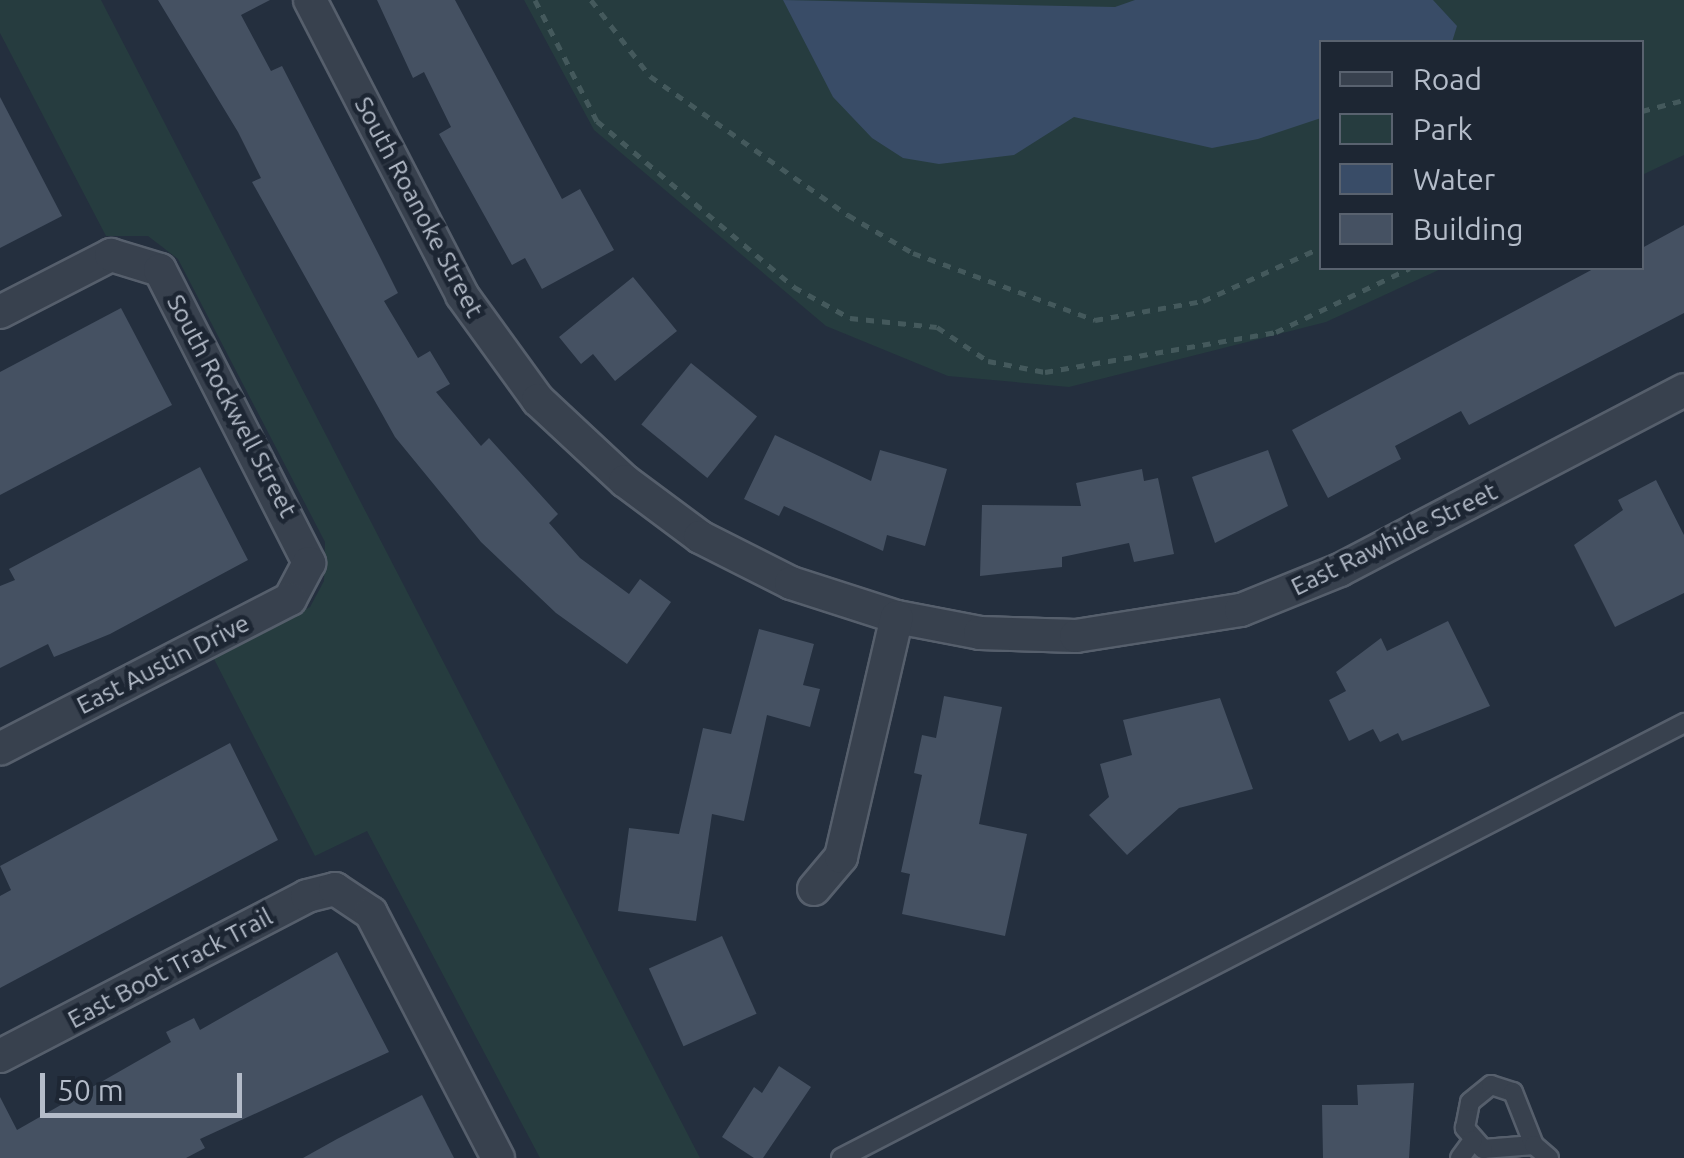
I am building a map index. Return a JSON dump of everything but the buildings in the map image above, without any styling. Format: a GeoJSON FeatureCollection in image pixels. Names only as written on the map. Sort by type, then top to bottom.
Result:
{"type":"FeatureCollection","features":[{"type":"Feature","properties":{"kind":"street","name":"South Roanoke Street"},"geometry":{"type":"LineString","coordinates":[[310,0],[462,295],[565,428],[700,537],[792,583],[897,617]]}},
{"type":"Feature","properties":{"kind":"street","name":"South Rockwell Street"},"geometry":{"type":"LineString","coordinates":[[0,312],[110,254],[142,259],[160,270],[309,563]]}},
{"type":"Feature","properties":{"kind":"street","name":"East Rawhide Street"},"geometry":{"type":"LineString","coordinates":[[897,617],[980,633],[1076,636],[1241,610],[1340,570],[1684,390]]}},
{"type":"Feature","properties":{"kind":"street","name":"East Austin Drive"},"geometry":{"type":"LineString","coordinates":[[0,748],[290,599],[309,563]]}},
{"type":"Feature","properties":{"kind":"street"},"geometry":{"type":"LineString","coordinates":[[814,889],[841,856],[897,617]]}},
{"type":"Feature","properties":{"kind":"street","name":"East Boot Track Trail"},"geometry":{"type":"LineString","coordinates":[[0,1056],[307,896],[342,890],[371,912],[498,1158]]}},
{"type":"Feature","properties":{"kind":"lane"},"geometry":{"type":"LineString","coordinates":[[841,1158],[1684,723]]}},
{"type":"Feature","properties":{"kind":"lane"},"geometry":{"type":"LineString","coordinates":[[1534,1145],[1496,1152],[1473,1140],[1464,1116],[1491,1085],[1522,1102],[1534,1145],[1549,1158]]}},
{"type":"Feature","properties":{"kind":"lane"},"geometry":{"type":"LineString","coordinates":[[1460,1158],[1473,1140]]}},
{"type":"Feature","properties":{"kind":"path"},"geometry":{"type":"LineString","coordinates":[[535,0],[597,121],[794,287],[850,318],[936,327],[988,361],[1044,372],[1276,332],[1406,270]]}},
{"type":"Feature","properties":{"kind":"path"},"geometry":{"type":"LineString","coordinates":[[590,0],[650,76],[848,215],[913,252],[1095,320],[1203,301],[1319,248]]}},
{"type":"Feature","properties":{"kind":"path"},"geometry":{"type":"LineString","coordinates":[[1644,110],[1684,100]]}},
{"type":"Feature","properties":{"kind":"green space"},"geometry":{"type":"Polygon","coordinates":[[[0,0],[101,0],[700,1158],[540,1158],[367,831],[315,856],[213,657],[310,607],[324,581],[325,542],[178,259],[148,236],[106,236],[0,33],[0,0]]]}},
{"type":"Feature","properties":{"kind":"green space"},"geometry":{"type":"Polygon","coordinates":[[[524,0],[1684,0],[1684,155],[1644,174],[1644,40],[1319,40],[1319,270],[1439,270],[1326,322],[1069,387],[948,376],[826,326],[594,130],[524,0]]]}},
{"type":"Feature","properties":{"kind":"water"},"geometry":{"type":"Polygon","coordinates":[[[783,0],[1115,7],[1135,0],[1433,0],[1457,26],[1453,40],[1319,40],[1319,119],[1258,139],[1212,148],[1074,117],[1014,155],[939,164],[903,158],[872,138],[833,97],[783,0]]]}}]}
